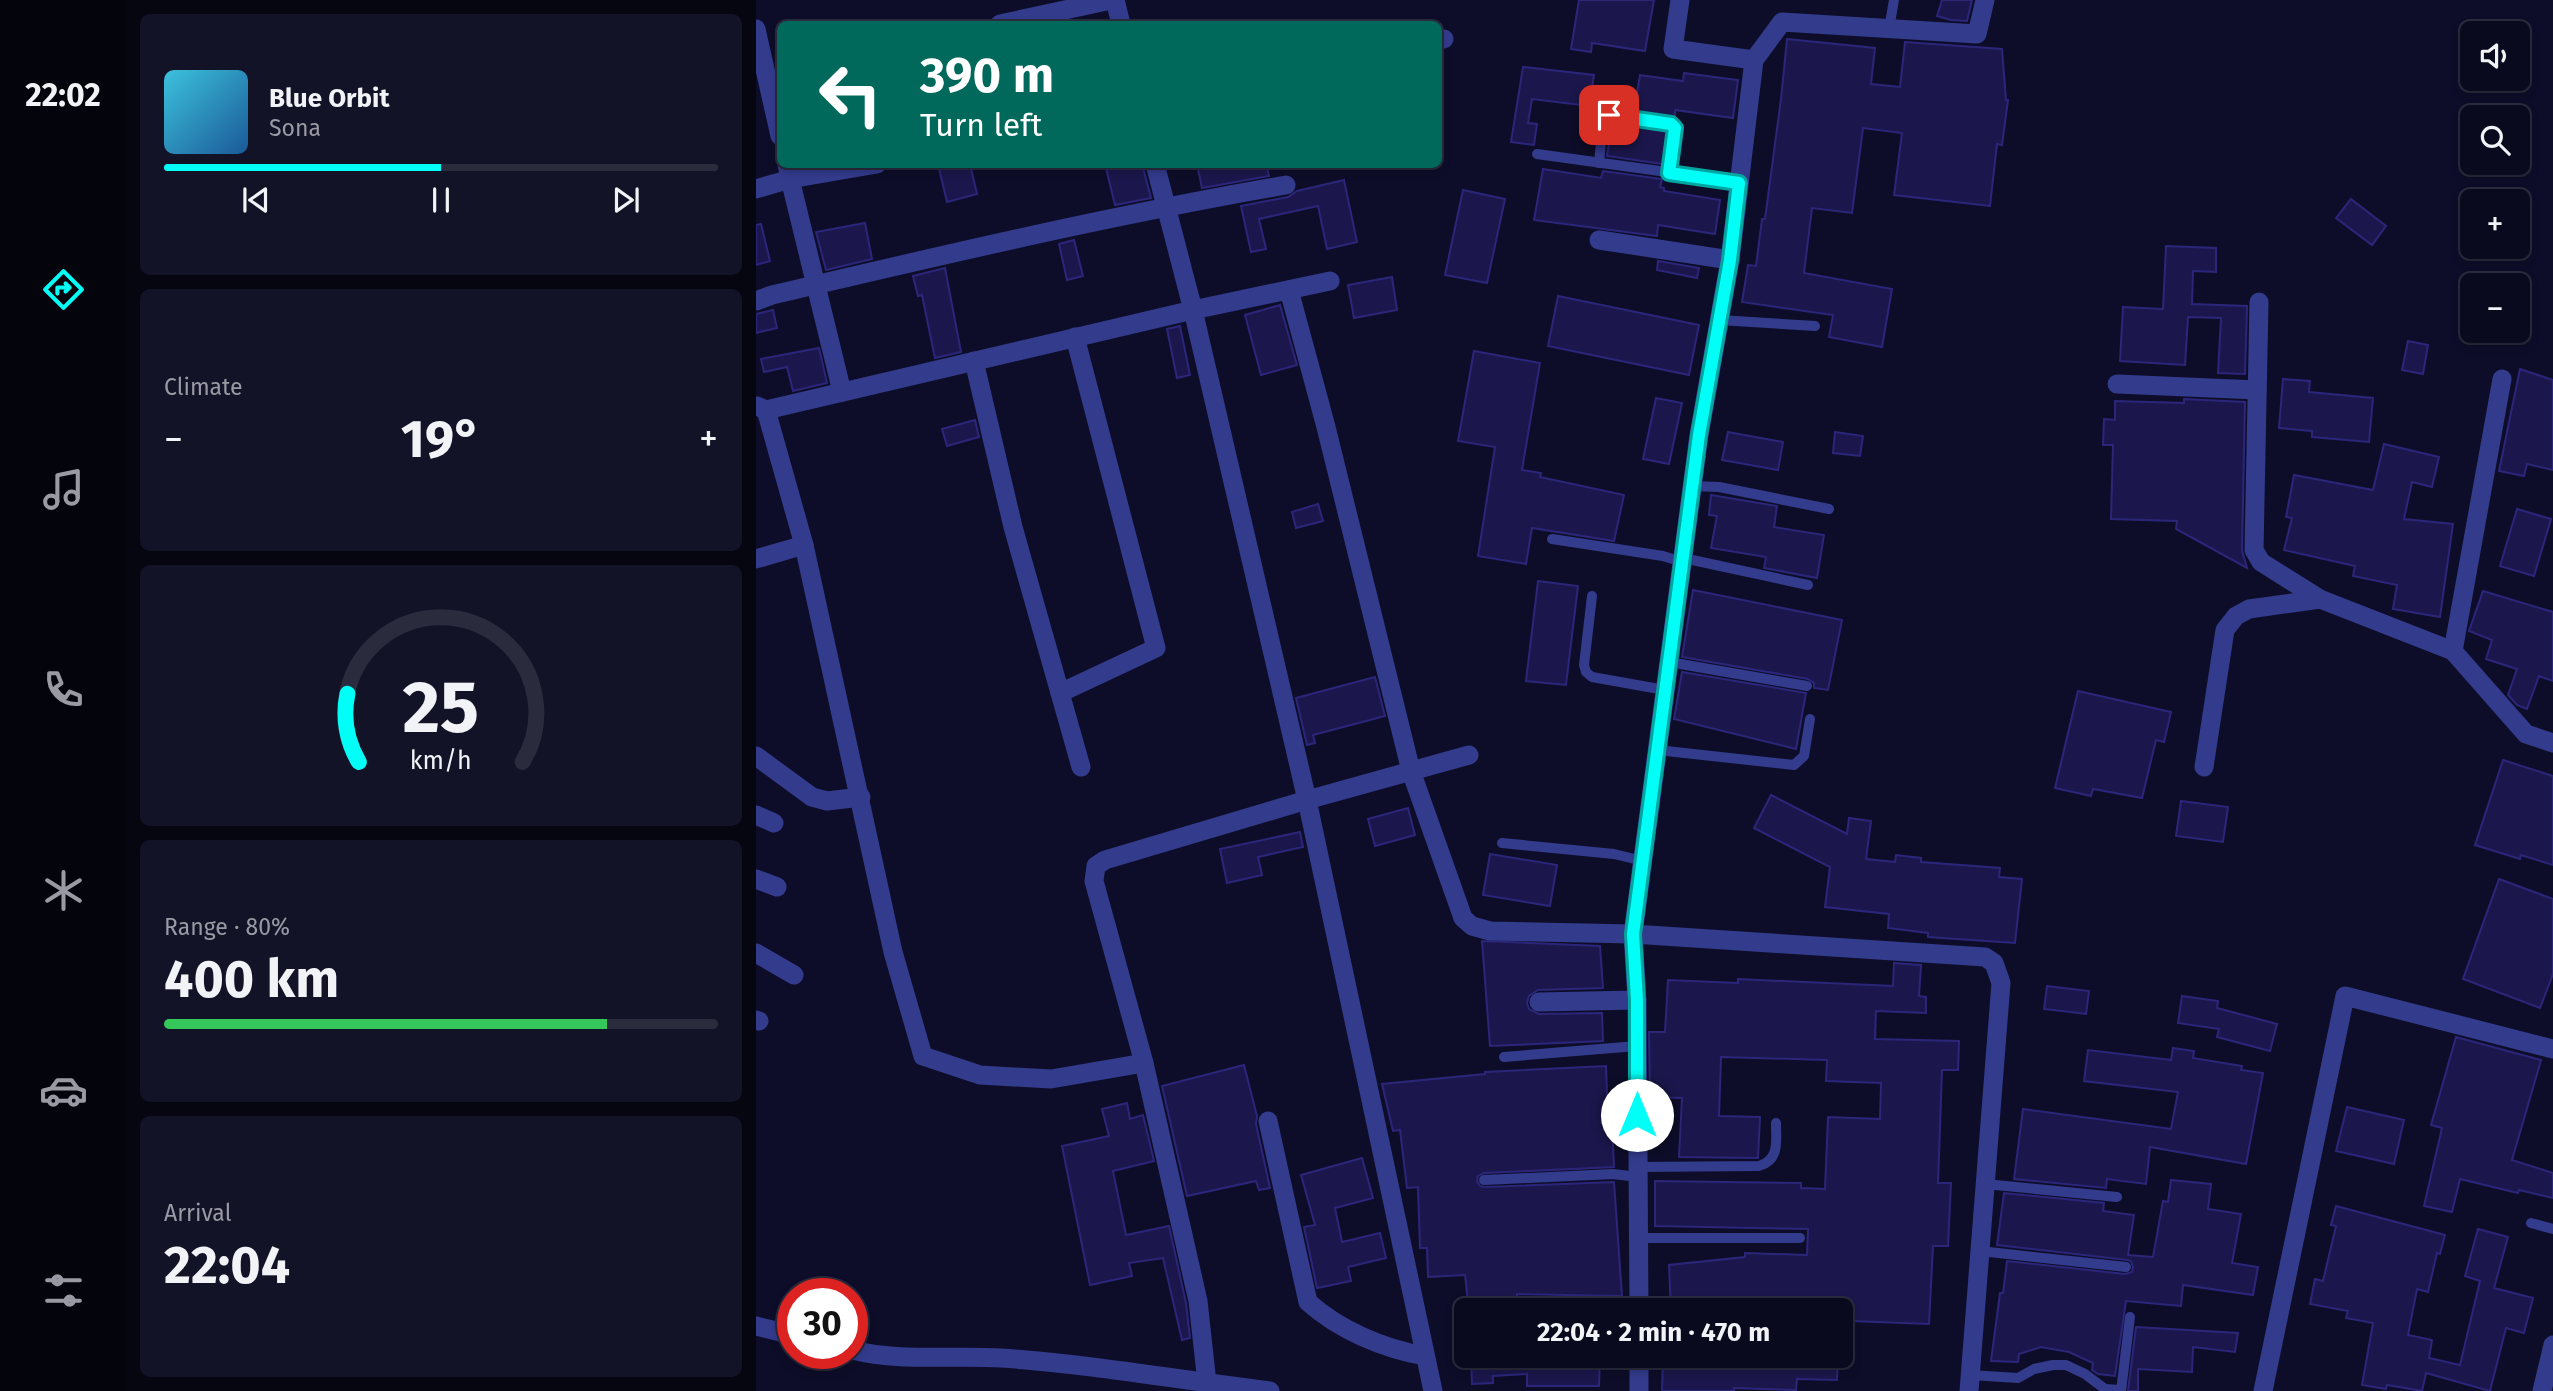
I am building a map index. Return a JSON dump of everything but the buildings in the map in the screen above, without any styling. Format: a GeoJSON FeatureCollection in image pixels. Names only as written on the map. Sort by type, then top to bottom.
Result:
{"type":"FeatureCollection","features":[{"type":"Feature","properties":{"kind":"street"},"geometry":{"type":"LineString","coordinates":[[1014,21],[1113,0],[1120,21]]}},
{"type":"Feature","properties":{"kind":"street"},"geometry":{"type":"LineString","coordinates":[[1680,0],[1673,49],[1754,60]]}},
{"type":"Feature","properties":{"kind":"street"},"geometry":{"type":"LineString","coordinates":[[1639,1298],[1637,1000],[1633,934],[1692,486],[1730,260],[1754,60],[1782,22],[1977,34],[1986,0]]}},
{"type":"Feature","properties":{"kind":"street"},"geometry":{"type":"LineString","coordinates":[[756,29],[777,121]]}},
{"type":"Feature","properties":{"kind":"street"},"geometry":{"type":"LineString","coordinates":[[756,189],[789,172],[833,168]]}},
{"type":"Feature","properties":{"kind":"street"},"geometry":{"type":"LineString","coordinates":[[1156,168],[1307,800],[1433,1391]]}},
{"type":"Feature","properties":{"kind":"street"},"geometry":{"type":"LineString","coordinates":[[789,172],[842,392]]}},
{"type":"Feature","properties":{"kind":"street"},"geometry":{"type":"LineString","coordinates":[[756,301],[817,284],[1165,206],[1286,185]]}},
{"type":"Feature","properties":{"kind":"street"},"geometry":{"type":"LineString","coordinates":[[1599,240],[1730,260]]}},
{"type":"Feature","properties":{"kind":"street"},"geometry":{"type":"LineString","coordinates":[[1144,1063],[1051,1079],[980,1075],[923,1056],[893,953],[804,545],[761,408],[1330,281]]}},
{"type":"Feature","properties":{"kind":"street"},"geometry":{"type":"LineString","coordinates":[[1289,290],[1411,771],[1463,918],[1472,926],[1490,931],[1633,934],[1985,957],[1993,963],[2001,983],[1969,1383]]}},
{"type":"Feature","properties":{"kind":"street"},"geometry":{"type":"LineString","coordinates":[[2259,302],[2254,550],[2261,562],[2320,599],[2453,652],[2526,734],[2553,743]]}},
{"type":"Feature","properties":{"kind":"street"},"geometry":{"type":"LineString","coordinates":[[1060,693],[1156,648],[1075,337]]}},
{"type":"Feature","properties":{"kind":"street"},"geometry":{"type":"LineString","coordinates":[[974,361],[1013,527],[1081,767]]}},
{"type":"Feature","properties":{"kind":"street"},"geometry":{"type":"LineString","coordinates":[[2453,652],[2502,379]]}},
{"type":"Feature","properties":{"kind":"street"},"geometry":{"type":"LineString","coordinates":[[2117,384],[2257,390]]}},
{"type":"Feature","properties":{"kind":"street"},"geometry":{"type":"LineString","coordinates":[[756,559],[804,545]]}},
{"type":"Feature","properties":{"kind":"street"},"geometry":{"type":"LineString","coordinates":[[2204,767],[2225,630],[2236,615],[2249,610],[2320,599]]}},
{"type":"Feature","properties":{"kind":"street"},"geometry":{"type":"LineString","coordinates":[[1207,1383],[1198,1301],[1144,1063],[1094,881],[1096,866],[1105,860],[1469,755]]}},
{"type":"Feature","properties":{"kind":"street"},"geometry":{"type":"LineString","coordinates":[[756,756],[812,797],[828,801],[861,797]]}},
{"type":"Feature","properties":{"kind":"street"},"geometry":{"type":"LineString","coordinates":[[756,815],[774,822]]}},
{"type":"Feature","properties":{"kind":"street"},"geometry":{"type":"LineString","coordinates":[[756,879],[777,887]]}},
{"type":"Feature","properties":{"kind":"street"},"geometry":{"type":"LineString","coordinates":[[756,953],[793,975]]}},
{"type":"Feature","properties":{"kind":"street"},"geometry":{"type":"LineString","coordinates":[[2263,1391],[2346,996],[2553,1049]]}},
{"type":"Feature","properties":{"kind":"street"},"geometry":{"type":"LineString","coordinates":[[1539,1002],[1637,1000]]}},
{"type":"Feature","properties":{"kind":"street"},"geometry":{"type":"LineString","coordinates":[[1268,1121],[1308,1302],[1318,1311],[1365,1337],[1397,1351],[1425,1356]]}},
{"type":"Feature","properties":{"kind":"street"},"geometry":{"type":"LineString","coordinates":[[756,1326],[777,1331]]}},
{"type":"Feature","properties":{"kind":"street"},"geometry":{"type":"LineString","coordinates":[[2542,1391],[2553,1345]]}},
{"type":"Feature","properties":{"kind":"street"},"geometry":{"type":"LineString","coordinates":[[868,1354],[1001,1359],[1270,1391]]}},
{"type":"Feature","properties":{"kind":"street"},"geometry":{"type":"LineString","coordinates":[[1639,1368],[1639,1391]]}},
{"type":"Feature","properties":{"kind":"lane"},"geometry":{"type":"LineString","coordinates":[[1889,29],[1894,0]]}},
{"type":"Feature","properties":{"kind":"lane"},"geometry":{"type":"LineString","coordinates":[[1599,163],[1603,122],[1609,115],[1671,124],[1675,128],[1669,173]]}},
{"type":"Feature","properties":{"kind":"lane"},"geometry":{"type":"LineString","coordinates":[[1537,154],[1739,183]]}},
{"type":"Feature","properties":{"kind":"lane"},"geometry":{"type":"LineString","coordinates":[[1719,320],[1815,326]]}},
{"type":"Feature","properties":{"kind":"lane"},"geometry":{"type":"LineString","coordinates":[[1692,486],[1718,487],[1829,509]]}},
{"type":"Feature","properties":{"kind":"lane"},"geometry":{"type":"LineString","coordinates":[[1552,539],[1663,556],[1808,585]]}},
{"type":"Feature","properties":{"kind":"lane"},"geometry":{"type":"LineString","coordinates":[[1592,596],[1584,665],[1586,673],[1592,677],[1665,690]]}},
{"type":"Feature","properties":{"kind":"lane"},"geometry":{"type":"LineString","coordinates":[[1669,662],[1807,687]]}},
{"type":"Feature","properties":{"kind":"lane"},"geometry":{"type":"LineString","coordinates":[[1657,750],[1794,765],[1804,756],[1810,719]]}},
{"type":"Feature","properties":{"kind":"lane"},"geometry":{"type":"LineString","coordinates":[[1502,844],[1614,854],[1643,861]]}},
{"type":"Feature","properties":{"kind":"lane"},"geometry":{"type":"LineString","coordinates":[[1504,1057],[1637,1046]]}},
{"type":"Feature","properties":{"kind":"lane"},"geometry":{"type":"LineString","coordinates":[[1484,1180],[1759,1166],[1768,1163],[1775,1153],[1776,1123]]}},
{"type":"Feature","properties":{"kind":"lane"},"geometry":{"type":"LineString","coordinates":[[1985,1184],[2117,1197]]}},
{"type":"Feature","properties":{"kind":"lane"},"geometry":{"type":"LineString","coordinates":[[2532,1223],[2553,1229]]}},
{"type":"Feature","properties":{"kind":"lane"},"geometry":{"type":"LineString","coordinates":[[1638,1238],[1800,1238]]}},
{"type":"Feature","properties":{"kind":"lane"},"geometry":{"type":"LineString","coordinates":[[1980,1251],[2126,1267]]}},
{"type":"Feature","properties":{"kind":"lane"},"geometry":{"type":"LineString","coordinates":[[1969,1383],[2018,1378],[2034,1369],[2066,1365],[2085,1374],[2105,1389],[2121,1391],[2130,1317]]}},
{"type":"Feature","properties":{"kind":"route"},"geometry":{"type":"LineString","coordinates":[[1609,115],[1671,124],[1675,128],[1669,173],[1739,183],[1730,260],[1699,435],[1633,934],[1637,1000],[1637,1115]]}}]}
